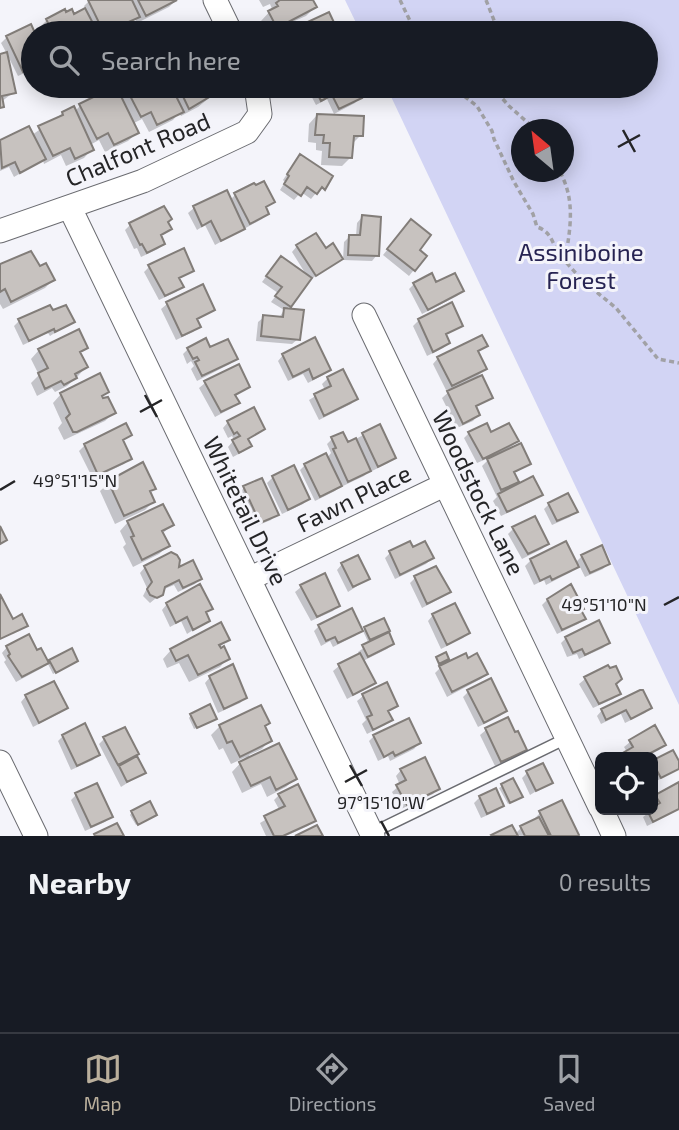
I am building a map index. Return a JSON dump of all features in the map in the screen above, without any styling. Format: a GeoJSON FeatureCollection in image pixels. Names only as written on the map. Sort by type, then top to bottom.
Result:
{"type":"FeatureCollection","features":[{"type":"Feature","properties":{"kind":"street"},"geometry":{"type":"LineString","coordinates":[[215,0],[225,21]]}},
{"type":"Feature","properties":{"kind":"street","name":"Chalfont Road"},"geometry":{"type":"LineString","coordinates":[[0,231],[143,181],[247,132],[260,114],[258,98]]}},
{"type":"Feature","properties":{"kind":"street","name":"Whitetail Drive"},"geometry":{"type":"LineString","coordinates":[[70,208],[372,835]]}},
{"type":"Feature","properties":{"kind":"street","name":"Woodstock Lane"},"geometry":{"type":"LineString","coordinates":[[364,315],[595,796]]}},
{"type":"Feature","properties":{"kind":"street","name":"Fawn Place"},"geometry":{"type":"LineString","coordinates":[[249,579],[444,485]]}},
{"type":"Feature","properties":{"kind":"street"},"geometry":{"type":"LineString","coordinates":[[2,771],[36,836]]}},
{"type":"Feature","properties":{"kind":"street","name":"Woodstock Lane"},"geometry":{"type":"LineString","coordinates":[[604,815],[614,836]]}},
{"type":"Feature","properties":{"kind":"lane"},"geometry":{"type":"LineString","coordinates":[[372,835],[567,738]]}},
{"type":"Feature","properties":{"kind":"path"},"geometry":{"type":"LineString","coordinates":[[400,0],[410,21]]}},
{"type":"Feature","properties":{"kind":"path"},"geometry":{"type":"LineString","coordinates":[[486,0],[494,21]]}},
{"type":"Feature","properties":{"kind":"path"},"geometry":{"type":"LineString","coordinates":[[467,98],[478,106],[514,182],[524,195],[537,227],[544,229],[549,235],[560,257],[582,280],[616,308],[658,359],[679,363]]}},
{"type":"Feature","properties":{"kind":"path"},"geometry":{"type":"LineString","coordinates":[[501,98],[524,119]]}},
{"type":"Feature","properties":{"kind":"path"},"geometry":{"type":"LineString","coordinates":[[565,261],[572,215],[566,182]]}},
{"type":"Feature","properties":{"kind":"green space","name":"Assiniboine Forest"},"geometry":{"type":"Polygon","coordinates":[[[345,0],[679,0],[679,705],[392,98],[658,98],[658,21],[355,21],[345,0]]]}},
{"type":"Feature","properties":{"kind":"building"},"geometry":{"type":"Polygon","coordinates":[[[88,0],[132,0],[140,17],[131,21],[98,21],[88,0]]]}},
{"type":"Feature","properties":{"kind":"building"},"geometry":{"type":"Polygon","coordinates":[[[138,0],[177,0],[146,16],[138,0]]]}},
{"type":"Feature","properties":{"kind":"building"},"geometry":{"type":"Polygon","coordinates":[[[280,0],[313,0],[317,7],[290,21],[273,21],[268,11],[278,6],[276,3],[280,0]]]}},
{"type":"Feature","properties":{"kind":"building"},"geometry":{"type":"Polygon","coordinates":[[[85,8],[92,21],[46,19],[65,9],[66,12],[72,9],[74,14],[85,8]]]}},
{"type":"Feature","properties":{"kind":"building"},"geometry":{"type":"Polygon","coordinates":[[[329,12],[333,21],[310,21],[329,12]]]}},
{"type":"Feature","properties":{"kind":"building"},"geometry":{"type":"Polygon","coordinates":[[[21,29],[21,68],[6,36],[21,29]]]}},
{"type":"Feature","properties":{"kind":"building"},"geometry":{"type":"Polygon","coordinates":[[[7,52],[16,93],[2,96],[4,107],[0,108],[0,54],[7,52]]]}},
{"type":"Feature","properties":{"kind":"building"},"geometry":{"type":"Polygon","coordinates":[[[91,98],[122,98],[139,133],[114,145],[108,133],[97,139],[79,104],[91,98]]]}},
{"type":"Feature","properties":{"kind":"building"},"geometry":{"type":"Polygon","coordinates":[[[131,98],[177,98],[184,112],[157,125],[151,112],[141,117],[131,98]]]}},
{"type":"Feature","properties":{"kind":"building"},"geometry":{"type":"Polygon","coordinates":[[[184,98],[208,98],[189,109],[184,98]]]}},
{"type":"Feature","properties":{"kind":"building"},"geometry":{"type":"Polygon","coordinates":[[[334,98],[362,98],[339,109],[334,98]]]}},
{"type":"Feature","properties":{"kind":"building"},"geometry":{"type":"Polygon","coordinates":[[[74,106],[94,150],[75,159],[70,148],[53,156],[38,126],[63,115],[62,112],[74,106]]]}},
{"type":"Feature","properties":{"kind":"building"},"geometry":{"type":"Polygon","coordinates":[[[317,114],[364,116],[363,136],[354,136],[352,158],[329,157],[330,143],[323,143],[324,135],[315,135],[317,114]]]}},
{"type":"Feature","properties":{"kind":"building"},"geometry":{"type":"Polygon","coordinates":[[[29,126],[46,159],[20,173],[15,162],[2,168],[0,140],[29,126]]]}},
{"type":"Feature","properties":{"kind":"building"},"geometry":{"type":"Polygon","coordinates":[[[300,154],[333,176],[325,190],[322,187],[317,194],[307,187],[301,196],[284,184],[300,154]]]}},
{"type":"Feature","properties":{"kind":"building"},"geometry":{"type":"Polygon","coordinates":[[[264,181],[275,202],[266,207],[269,214],[250,224],[234,193],[264,181]]]}},
{"type":"Feature","properties":{"kind":"building"},"geometry":{"type":"Polygon","coordinates":[[[227,190],[245,229],[221,241],[211,221],[202,226],[193,206],[227,190]]]}},
{"type":"Feature","properties":{"kind":"building"},"geometry":{"type":"Polygon","coordinates":[[[164,206],[172,219],[168,222],[172,229],[161,235],[165,244],[147,253],[129,223],[164,206]]]}},
{"type":"Feature","properties":{"kind":"building"},"geometry":{"type":"Polygon","coordinates":[[[362,215],[381,217],[379,256],[348,255],[349,235],[360,235],[362,215]]]}},
{"type":"Feature","properties":{"kind":"building"},"geometry":{"type":"Polygon","coordinates":[[[411,219],[431,235],[420,250],[427,256],[415,271],[387,249],[411,219]]]}},
{"type":"Feature","properties":{"kind":"building"},"geometry":{"type":"Polygon","coordinates":[[[316,233],[326,248],[333,243],[343,259],[316,276],[296,245],[316,233]]]}},
{"type":"Feature","properties":{"kind":"building"},"geometry":{"type":"Polygon","coordinates":[[[184,248],[194,271],[179,278],[184,287],[165,296],[148,265],[184,248]]]}},
{"type":"Feature","properties":{"kind":"building"},"geometry":{"type":"Polygon","coordinates":[[[31,251],[40,266],[46,263],[55,280],[11,302],[5,289],[0,292],[0,264],[31,251]]]}},
{"type":"Feature","properties":{"kind":"building"},"geometry":{"type":"Polygon","coordinates":[[[281,256],[312,278],[291,307],[275,296],[282,287],[266,276],[281,256]]]}},
{"type":"Feature","properties":{"kind":"building"},"geometry":{"type":"Polygon","coordinates":[[[432,273],[436,282],[455,273],[464,291],[428,310],[413,283],[432,273]]]}},
{"type":"Feature","properties":{"kind":"building"},"geometry":{"type":"Polygon","coordinates":[[[203,284],[215,310],[197,319],[201,327],[182,336],[166,302],[203,284]]]}},
{"type":"Feature","properties":{"kind":"building"},"geometry":{"type":"Polygon","coordinates":[[[452,302],[463,326],[446,334],[450,343],[433,352],[418,319],[452,302]]]}},
{"type":"Feature","properties":{"kind":"building"},"geometry":{"type":"Polygon","coordinates":[[[50,305],[53,310],[66,305],[75,322],[29,341],[18,319],[50,305]]]}},
{"type":"Feature","properties":{"kind":"building"},"geometry":{"type":"Polygon","coordinates":[[[284,308],[304,310],[300,340],[261,336],[263,315],[283,317],[284,308]]]}},
{"type":"Feature","properties":{"kind":"building"},"geometry":{"type":"Polygon","coordinates":[[[79,329],[88,348],[80,352],[88,367],[75,374],[77,378],[64,385],[61,381],[45,389],[38,373],[48,368],[38,349],[79,329]]]}},
{"type":"Feature","properties":{"kind":"building"},"geometry":{"type":"Polygon","coordinates":[[[482,335],[488,346],[478,351],[487,369],[452,386],[437,357],[482,335]]]}},
{"type":"Feature","properties":{"kind":"building"},"geometry":{"type":"Polygon","coordinates":[[[315,337],[331,370],[313,379],[309,369],[293,377],[282,354],[315,337]]]}},
{"type":"Feature","properties":{"kind":"building"},"geometry":{"type":"Polygon","coordinates":[[[206,338],[210,347],[228,339],[238,359],[202,376],[195,362],[199,360],[197,357],[193,359],[187,348],[206,338]]]}},
{"type":"Feature","properties":{"kind":"building"},"geometry":{"type":"Polygon","coordinates":[[[239,364],[250,387],[235,395],[240,403],[221,412],[204,381],[239,364]]]}},
{"type":"Feature","properties":{"kind":"building"},"geometry":{"type":"Polygon","coordinates":[[[343,369],[358,399],[324,416],[314,394],[331,386],[327,377],[343,369]]]}},
{"type":"Feature","properties":{"kind":"building"},"geometry":{"type":"Polygon","coordinates":[[[100,373],[109,392],[102,396],[108,397],[116,413],[73,432],[66,418],[70,414],[60,393],[100,373]]]}},
{"type":"Feature","properties":{"kind":"building"},"geometry":{"type":"Polygon","coordinates":[[[482,375],[493,398],[476,406],[480,415],[463,424],[447,391],[482,375]]]}},
{"type":"Feature","properties":{"kind":"building"},"geometry":{"type":"Polygon","coordinates":[[[254,407],[265,429],[248,439],[252,446],[239,453],[232,440],[240,436],[237,432],[234,434],[227,421],[254,407]]]}},
{"type":"Feature","properties":{"kind":"building"},"geometry":{"type":"Polygon","coordinates":[[[126,423],[132,435],[123,440],[132,459],[98,475],[84,444],[126,423]]]}},
{"type":"Feature","properties":{"kind":"building"},"geometry":{"type":"Polygon","coordinates":[[[487,423],[491,432],[509,423],[519,441],[483,459],[468,432],[487,423]]]}},
{"type":"Feature","properties":{"kind":"building"},"geometry":{"type":"Polygon","coordinates":[[[380,424],[396,458],[378,467],[362,433],[380,424]]]}},
{"type":"Feature","properties":{"kind":"building"},"geometry":{"type":"Polygon","coordinates":[[[343,432],[348,442],[356,438],[371,471],[348,482],[333,449],[336,448],[331,437],[343,432]]]}},
{"type":"Feature","properties":{"kind":"building"},"geometry":{"type":"Polygon","coordinates":[[[521,443],[531,464],[514,472],[519,482],[501,490],[487,459],[521,443]]]}},
{"type":"Feature","properties":{"kind":"building"},"geometry":{"type":"Polygon","coordinates":[[[326,453],[342,486],[320,497],[304,464],[326,453]]]}},
{"type":"Feature","properties":{"kind":"building"},"geometry":{"type":"Polygon","coordinates":[[[143,462],[156,489],[150,491],[155,502],[124,516],[108,481],[143,462]]]}},
{"type":"Feature","properties":{"kind":"building"},"geometry":{"type":"Polygon","coordinates":[[[294,465],[310,499],[288,510],[272,476],[294,465]]]}},
{"type":"Feature","properties":{"kind":"building"},"geometry":{"type":"Polygon","coordinates":[[[533,476],[543,495],[507,512],[498,494],[533,476]]]}},
{"type":"Feature","properties":{"kind":"building"},"geometry":{"type":"Polygon","coordinates":[[[262,478],[279,515],[260,523],[243,486],[262,478]]]}},
{"type":"Feature","properties":{"kind":"building"},"geometry":{"type":"Polygon","coordinates":[[[568,493],[578,512],[557,521],[548,503],[568,493]]]}},
{"type":"Feature","properties":{"kind":"building"},"geometry":{"type":"Polygon","coordinates":[[[163,504],[174,525],[162,531],[170,546],[142,560],[127,521],[163,504]]]}},
{"type":"Feature","properties":{"kind":"building"},"geometry":{"type":"Polygon","coordinates":[[[535,516],[549,544],[528,554],[512,527],[535,516]]]}},
{"type":"Feature","properties":{"kind":"building"},"geometry":{"type":"Polygon","coordinates":[[[0,526],[7,540],[0,544],[0,526]]]}},
{"type":"Feature","properties":{"kind":"building"},"geometry":{"type":"Polygon","coordinates":[[[410,541],[413,547],[425,541],[434,558],[400,575],[389,551],[410,541]]]}},
{"type":"Feature","properties":{"kind":"building"},"geometry":{"type":"Polygon","coordinates":[[[566,541],[579,567],[552,580],[550,576],[540,581],[530,559],[566,541]]]}},
{"type":"Feature","properties":{"kind":"building"},"geometry":{"type":"Polygon","coordinates":[[[602,545],[610,564],[590,573],[581,555],[602,545]]]}},
{"type":"Feature","properties":{"kind":"building"},"geometry":{"type":"Polygon","coordinates":[[[171,552],[180,560],[179,567],[193,560],[202,579],[183,588],[179,580],[165,587],[163,595],[157,598],[150,595],[147,589],[152,582],[144,566],[171,552]]]}},
{"type":"Feature","properties":{"kind":"building"},"geometry":{"type":"Polygon","coordinates":[[[358,555],[370,579],[353,587],[341,563],[358,555]]]}},
{"type":"Feature","properties":{"kind":"building"},"geometry":{"type":"Polygon","coordinates":[[[436,566],[451,592],[427,604],[414,576],[436,566]]]}},
{"type":"Feature","properties":{"kind":"building"},"geometry":{"type":"Polygon","coordinates":[[[325,573],[340,606],[317,617],[300,585],[325,573]]]}},
{"type":"Feature","properties":{"kind":"building"},"geometry":{"type":"Polygon","coordinates":[[[200,584],[213,609],[206,612],[210,621],[193,630],[187,617],[176,623],[166,603],[200,584]]]}},
{"type":"Feature","properties":{"kind":"building"},"geometry":{"type":"Polygon","coordinates":[[[571,584],[584,609],[581,610],[586,619],[562,630],[547,599],[571,584]]]}},
{"type":"Feature","properties":{"kind":"building"},"geometry":{"type":"Polygon","coordinates":[[[0,594],[13,619],[22,614],[28,626],[0,639],[0,594]]]}},
{"type":"Feature","properties":{"kind":"building"},"geometry":{"type":"Polygon","coordinates":[[[455,603],[470,633],[447,645],[432,614],[455,603]]]}},
{"type":"Feature","properties":{"kind":"building"},"geometry":{"type":"Polygon","coordinates":[[[352,608],[363,631],[338,643],[335,637],[326,641],[318,625],[352,608]]]}},
{"type":"Feature","properties":{"kind":"building"},"geometry":{"type":"Polygon","coordinates":[[[384,618],[390,631],[370,640],[364,627],[384,618]]]}},
{"type":"Feature","properties":{"kind":"building"},"geometry":{"type":"Polygon","coordinates":[[[599,620],[610,643],[585,655],[582,649],[573,653],[565,637],[599,620]]]}},
{"type":"Feature","properties":{"kind":"building"},"geometry":{"type":"Polygon","coordinates":[[[221,622],[230,640],[219,645],[221,648],[224,646],[230,659],[198,675],[188,655],[176,661],[170,649],[221,622]]]}},
{"type":"Feature","properties":{"kind":"building"},"geometry":{"type":"Polygon","coordinates":[[[389,632],[394,644],[368,657],[362,645],[389,632]]]}},
{"type":"Feature","properties":{"kind":"building"},"geometry":{"type":"Polygon","coordinates":[[[29,634],[37,650],[41,648],[49,663],[22,677],[8,656],[10,654],[6,646],[29,634]]]}},
{"type":"Feature","properties":{"kind":"building"},"geometry":{"type":"Polygon","coordinates":[[[72,648],[78,661],[56,673],[49,660],[72,648]]]}},
{"type":"Feature","properties":{"kind":"building"},"geometry":{"type":"Polygon","coordinates":[[[446,652],[449,659],[439,664],[436,657],[446,652]]]}},
{"type":"Feature","properties":{"kind":"building"},"geometry":{"type":"Polygon","coordinates":[[[360,653],[376,683],[353,695],[338,664],[360,653]]]}},
{"type":"Feature","properties":{"kind":"building"},"geometry":{"type":"Polygon","coordinates":[[[466,653],[468,658],[477,653],[488,674],[452,692],[439,666],[466,653]]]}},
{"type":"Feature","properties":{"kind":"building"},"geometry":{"type":"Polygon","coordinates":[[[233,664],[247,698],[224,709],[209,676],[233,664]]]}},
{"type":"Feature","properties":{"kind":"building"},"geometry":{"type":"Polygon","coordinates":[[[608,665],[610,668],[616,666],[622,679],[616,684],[621,694],[599,704],[584,677],[608,665]]]}},
{"type":"Feature","properties":{"kind":"building"},"geometry":{"type":"Polygon","coordinates":[[[491,678],[507,711],[484,723],[467,690],[491,678]]]}},
{"type":"Feature","properties":{"kind":"building"},"geometry":{"type":"Polygon","coordinates":[[[54,681],[68,708],[39,723],[25,695],[54,681]]]}},
{"type":"Feature","properties":{"kind":"building"},"geometry":{"type":"Polygon","coordinates":[[[387,682],[398,706],[388,711],[393,720],[373,730],[367,717],[372,715],[362,694],[387,682]]]}},
{"type":"Feature","properties":{"kind":"building"},"geometry":{"type":"Polygon","coordinates":[[[643,690],[652,708],[631,719],[626,710],[606,720],[601,709],[643,690]]]}},
{"type":"Feature","properties":{"kind":"building"},"geometry":{"type":"Polygon","coordinates":[[[210,704],[217,719],[197,728],[190,714],[210,704]]]}},
{"type":"Feature","properties":{"kind":"building"},"geometry":{"type":"Polygon","coordinates":[[[261,705],[270,723],[265,726],[272,741],[240,757],[232,741],[227,743],[219,725],[261,705]]]}},
{"type":"Feature","properties":{"kind":"building"},"geometry":{"type":"Polygon","coordinates":[[[508,717],[527,750],[501,762],[485,728],[508,717]]]}},
{"type":"Feature","properties":{"kind":"building"},"geometry":{"type":"Polygon","coordinates":[[[409,718],[421,743],[395,756],[393,752],[384,757],[373,735],[409,718]]]}},
{"type":"Feature","properties":{"kind":"building"},"geometry":{"type":"Polygon","coordinates":[[[85,723],[100,755],[77,766],[62,735],[85,723]]]}},
{"type":"Feature","properties":{"kind":"building"},"geometry":{"type":"Polygon","coordinates":[[[655,725],[666,745],[653,752],[624,752],[633,747],[629,740],[655,725]]]}},
{"type":"Feature","properties":{"kind":"building"},"geometry":{"type":"Polygon","coordinates":[[[125,727],[139,754],[118,765],[103,737],[125,727]]]}},
{"type":"Feature","properties":{"kind":"building"},"geometry":{"type":"Polygon","coordinates":[[[279,743],[297,779],[276,790],[270,777],[251,786],[239,762],[279,743]]]}},
{"type":"Feature","properties":{"kind":"building"},"geometry":{"type":"Polygon","coordinates":[[[673,750],[679,761],[679,769],[661,778],[658,773],[658,758],[673,750]]]}},
{"type":"Feature","properties":{"kind":"building"},"geometry":{"type":"Polygon","coordinates":[[[137,756],[146,773],[127,782],[119,766],[137,756]]]}},
{"type":"Feature","properties":{"kind":"building"},"geometry":{"type":"Polygon","coordinates":[[[425,757],[440,789],[407,805],[396,785],[406,780],[400,769],[425,757]]]}},
{"type":"Feature","properties":{"kind":"building"},"geometry":{"type":"Polygon","coordinates":[[[543,763],[553,783],[536,791],[526,771],[543,763]]]}},
{"type":"Feature","properties":{"kind":"building"},"geometry":{"type":"Polygon","coordinates":[[[513,778],[523,797],[510,803],[501,784],[513,778]]]}},
{"type":"Feature","properties":{"kind":"building"},"geometry":{"type":"Polygon","coordinates":[[[679,782],[679,809],[653,822],[650,815],[658,815],[658,793],[679,782]]]}},
{"type":"Feature","properties":{"kind":"building"},"geometry":{"type":"Polygon","coordinates":[[[97,783],[113,817],[91,827],[75,793],[97,783]]]}},
{"type":"Feature","properties":{"kind":"building"},"geometry":{"type":"Polygon","coordinates":[[[298,784],[316,821],[283,836],[274,836],[264,816],[285,806],[278,794],[298,784]]]}},
{"type":"Feature","properties":{"kind":"building"},"geometry":{"type":"Polygon","coordinates":[[[496,788],[504,806],[487,814],[479,796],[496,788]]]}},
{"type":"Feature","properties":{"kind":"building"},"geometry":{"type":"Polygon","coordinates":[[[562,800],[578,836],[551,836],[539,811],[562,800]]]}},
{"type":"Feature","properties":{"kind":"building"},"geometry":{"type":"Polygon","coordinates":[[[150,801],[157,815],[138,825],[131,811],[150,801]]]}},
{"type":"Feature","properties":{"kind":"building"},"geometry":{"type":"Polygon","coordinates":[[[539,817],[549,836],[525,836],[520,826],[539,817]]]}},
{"type":"Feature","properties":{"kind":"building"},"geometry":{"type":"Polygon","coordinates":[[[117,823],[124,836],[95,836],[94,834],[117,823]]]}},
{"type":"Feature","properties":{"kind":"building"},"geometry":{"type":"Polygon","coordinates":[[[317,825],[323,836],[295,836],[317,825]]]}},
{"type":"Feature","properties":{"kind":"building"},"geometry":{"type":"Polygon","coordinates":[[[512,825],[518,836],[491,835],[512,825]]]}}]}
